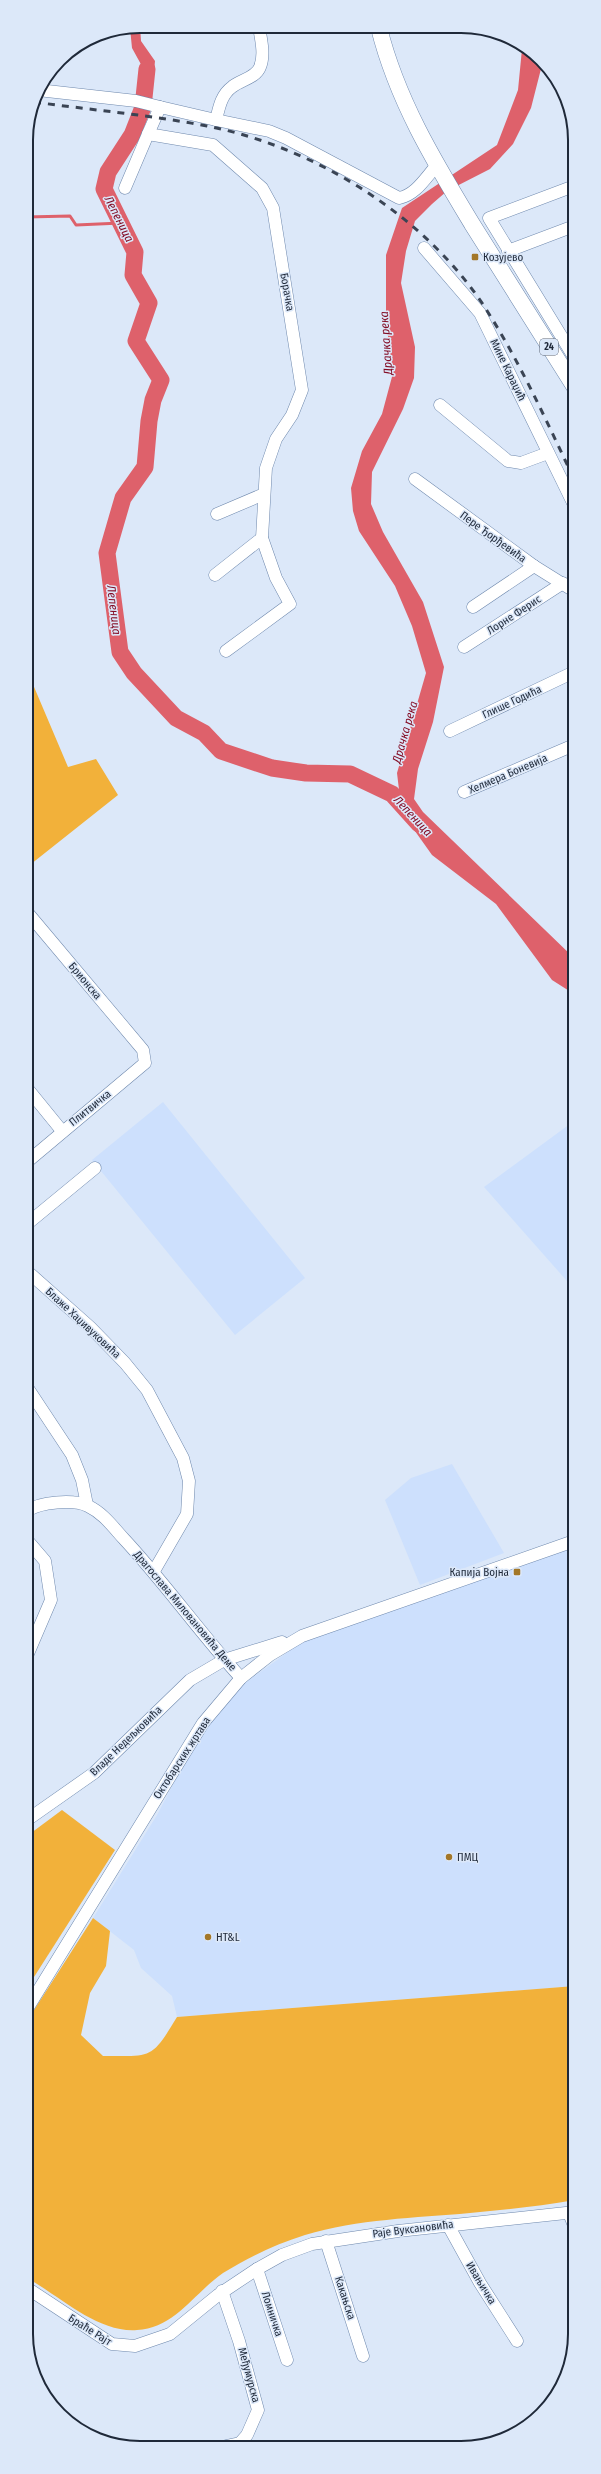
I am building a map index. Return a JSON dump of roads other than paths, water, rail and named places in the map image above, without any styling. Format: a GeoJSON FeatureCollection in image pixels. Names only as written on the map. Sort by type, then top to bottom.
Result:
{"type":"FeatureCollection","features":[{"type":"Feature","properties":{"kind":"main road","name":"24"},"geometry":{"type":"LineString","coordinates":[[381,33],[406,109],[461,205],[568,376]]}},
{"type":"Feature","properties":{"kind":"street"},"geometry":{"type":"LineString","coordinates":[[216,120],[221,101],[226,93],[232,87],[253,76],[260,67],[262,57],[260,33]]}},
{"type":"Feature","properties":{"kind":"street"},"geometry":{"type":"LineString","coordinates":[[45,91],[136,101],[269,131],[323,156],[395,197],[406,197],[438,167]]}},
{"type":"Feature","properties":{"kind":"street"},"geometry":{"type":"LineString","coordinates":[[125,188],[148,134],[154,105]]}},
{"type":"Feature","properties":{"kind":"street","name":"Борачка"},"geometry":{"type":"LineString","coordinates":[[148,134],[213,145],[262,188],[273,208],[302,390],[292,415],[276,439],[266,468],[264,494],[262,538],[276,578],[290,604],[226,651]]}},
{"type":"Feature","properties":{"kind":"street"},"geometry":{"type":"LineString","coordinates":[[568,188],[489,218],[508,251],[568,337]]}},
{"type":"Feature","properties":{"kind":"street"},"geometry":{"type":"LineString","coordinates":[[508,251],[568,228]]}},
{"type":"Feature","properties":{"kind":"street","name":"Мине Караџић"},"geometry":{"type":"LineString","coordinates":[[424,248],[480,313],[568,493]]}},
{"type":"Feature","properties":{"kind":"street"},"geometry":{"type":"LineString","coordinates":[[440,405],[508,461],[521,463],[548,453]]}},
{"type":"Feature","properties":{"kind":"street","name":"Пере Ђорђевића"},"geometry":{"type":"LineString","coordinates":[[415,479],[534,566],[568,587]]}},
{"type":"Feature","properties":{"kind":"street"},"geometry":{"type":"LineString","coordinates":[[217,514],[264,494]]}},
{"type":"Feature","properties":{"kind":"street"},"geometry":{"type":"LineString","coordinates":[[215,575],[262,538]]}},
{"type":"Feature","properties":{"kind":"street"},"geometry":{"type":"LineString","coordinates":[[473,607],[534,566]]}},
{"type":"Feature","properties":{"kind":"street","name":"Лорне Ферис"},"geometry":{"type":"LineString","coordinates":[[464,647],[563,583]]}},
{"type":"Feature","properties":{"kind":"street","name":"Глише Годића"},"geometry":{"type":"LineString","coordinates":[[450,731],[568,675]]}},
{"type":"Feature","properties":{"kind":"street","name":"Хелмера Боневија"},"geometry":{"type":"LineString","coordinates":[[464,792],[568,748]]}},
{"type":"Feature","properties":{"kind":"street","name":"Брионска"},"geometry":{"type":"LineString","coordinates":[[33,920],[143,1050]]}},
{"type":"Feature","properties":{"kind":"street","name":"Плитвичка"},"geometry":{"type":"LineString","coordinates":[[33,1157],[145,1063],[143,1050]]}},
{"type":"Feature","properties":{"kind":"street"},"geometry":{"type":"LineString","coordinates":[[33,1095],[62,1131]]}},
{"type":"Feature","properties":{"kind":"street"},"geometry":{"type":"LineString","coordinates":[[33,1219],[95,1168]]}},
{"type":"Feature","properties":{"kind":"street","name":"Блаже Хаџивуковића"},"geometry":{"type":"LineString","coordinates":[[33,1276],[90,1327],[125,1363],[147,1390],[183,1458],[189,1481],[187,1514],[175,1538],[154,1571]]}},
{"type":"Feature","properties":{"kind":"street"},"geometry":{"type":"LineString","coordinates":[[33,1396],[72,1455],[82,1480],[87,1505],[52,1502],[33,1509]]}},
{"type":"Feature","properties":{"kind":"street","name":"Драгослава Миловановића Деме"},"geometry":{"type":"LineString","coordinates":[[87,1505],[100,1513],[154,1571],[224,1660],[241,1678]]}},
{"type":"Feature","properties":{"kind":"street","name":"Октобарских жртава"},"geometry":{"type":"LineString","coordinates":[[33,1999],[203,1723],[241,1678],[270,1655],[302,1636],[568,1543]]}},
{"type":"Feature","properties":{"kind":"street"},"geometry":{"type":"LineString","coordinates":[[33,1547],[45,1561],[51,1600],[33,1642]]}},
{"type":"Feature","properties":{"kind":"street","name":"Владе Недељковића"},"geometry":{"type":"LineString","coordinates":[[33,1814],[94,1773],[190,1680],[224,1660],[302,1636]]}},
{"type":"Feature","properties":{"kind":"street","name":"Раје Вуксановића"},"geometry":{"type":"LineString","coordinates":[[257,2269],[282,2255],[326,2241],[448,2225],[568,2213]]}},
{"type":"Feature","properties":{"kind":"street","name":"Ивањичка"},"geometry":{"type":"LineString","coordinates":[[448,2225],[480,2283],[517,2341]]}},
{"type":"Feature","properties":{"kind":"street","name":"Какањска"},"geometry":{"type":"LineString","coordinates":[[326,2241],[363,2356]]}},
{"type":"Feature","properties":{"kind":"street","name":"Браће Рајт"},"geometry":{"type":"LineString","coordinates":[[33,2292],[90,2332],[112,2344],[127,2347],[149,2343],[170,2334],[222,2292],[257,2269]]}},
{"type":"Feature","properties":{"kind":"street","name":"Ломничка"},"geometry":{"type":"LineString","coordinates":[[257,2269],[287,2360]]}},
{"type":"Feature","properties":{"kind":"street","name":"Међумурска"},"geometry":{"type":"LineString","coordinates":[[222,2292],[239,2341],[258,2410],[247,2435],[242,2441]]}},
{"type":"Feature","properties":{"kind":"water"},"geometry":{"type":"Polygon","coordinates":[[[140,33],[141,41],[155,61],[152,94],[139,91],[143,68],[132,48],[131,34],[140,33]]]}},
{"type":"Feature","properties":{"kind":"water"},"geometry":{"type":"Polygon","coordinates":[[[522,52],[541,69],[531,108],[513,144],[490,169],[447,191],[415,221],[406,251],[401,283],[415,347],[414,378],[403,409],[372,472],[371,504],[383,532],[423,602],[444,667],[433,722],[418,769],[414,799],[423,812],[568,952],[568,990],[552,980],[496,904],[432,855],[400,810],[408,804],[400,798],[397,773],[426,673],[412,626],[395,586],[359,531],[353,511],[351,488],[362,451],[382,414],[393,373],[386,322],[386,255],[402,208],[497,145],[518,90],[522,52]]]}},
{"type":"Feature","properties":{"kind":"waterway","name":"Лепеница"},"geometry":{"type":"LineString","coordinates":[[147,69],[143,107],[132,135],[108,172],[104,189],[135,252],[133,275],[149,303],[136,341],[161,380],[153,400],[149,421],[145,467],[123,498],[107,553],[120,652],[134,673],[176,718],[204,733],[221,751],[272,768],[306,773],[350,774],[392,794],[419,824]]}},
{"type":"Feature","properties":{"kind":"waterway"},"geometry":{"type":"LineString","coordinates":[[33,217],[70,216],[76,225],[121,223]]}},
{"type":"Feature","properties":{"kind":"waterway","name":"Драчка река"},"geometry":{"type":"LineString","coordinates":[[403,796],[403,803]]}},
{"type":"Feature","properties":{"kind":"railway"},"geometry":{"type":"LineString","coordinates":[[40,103],[186,122],[247,136],[287,150],[326,168],[363,189],[398,214],[430,242],[459,273],[484,306],[520,369],[568,467]]}},
{"type":"Feature","properties":{"kind":"place","name":"Козујево"},"geometry":{"type":"Point","coordinates":[475,257]}},
{"type":"Feature","properties":{"kind":"place","name":"Капија Војна"},"geometry":{"type":"Point","coordinates":[517,1572]}},
{"type":"Feature","properties":{"kind":"place","name":"ПМЦ"},"geometry":{"type":"Point","coordinates":[449,1857]}},
{"type":"Feature","properties":{"kind":"place","name":"HT&L"},"geometry":{"type":"Point","coordinates":[208,1937]}}]}
